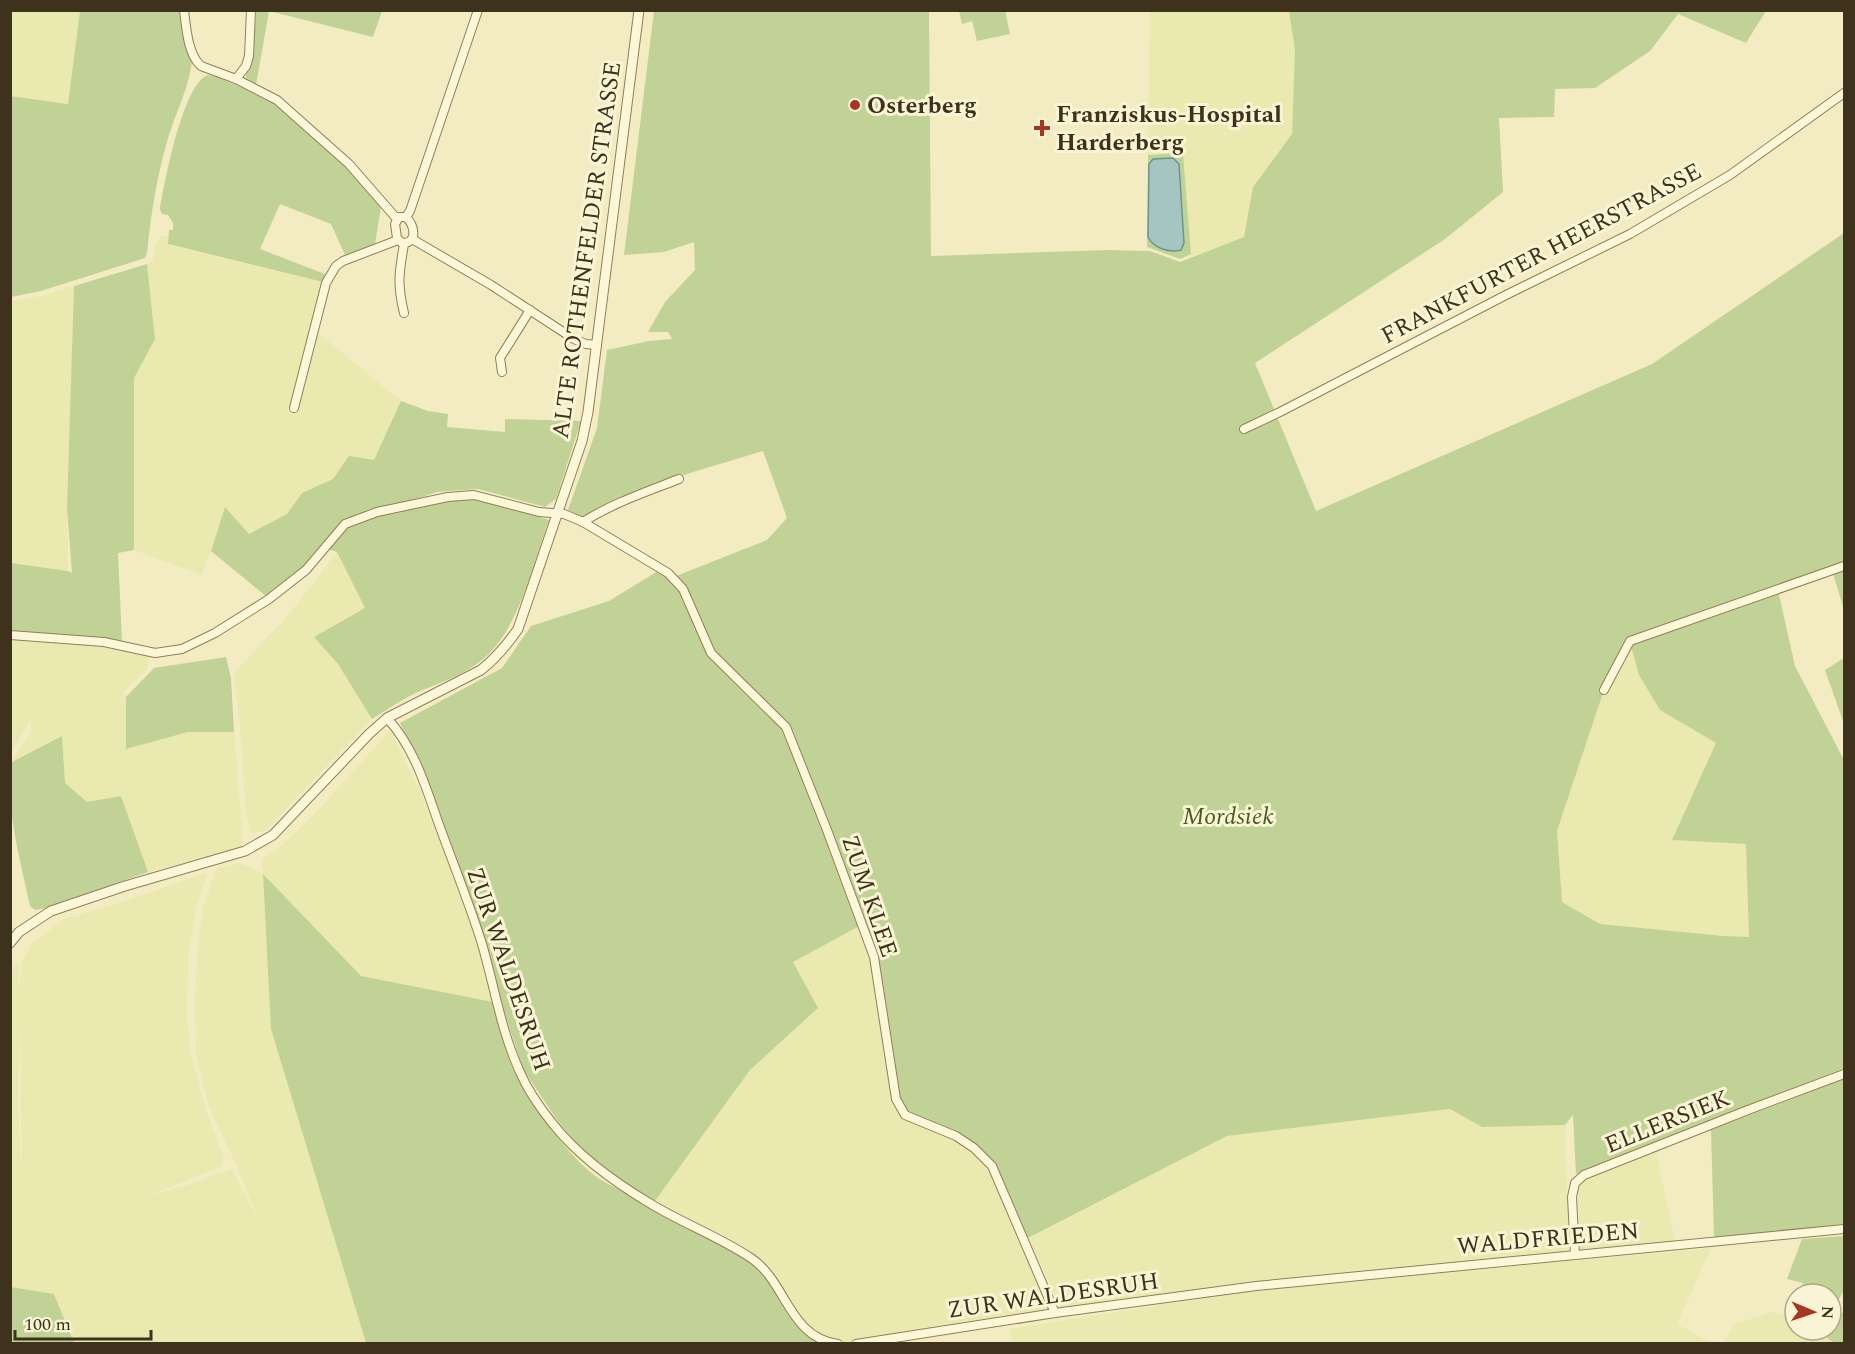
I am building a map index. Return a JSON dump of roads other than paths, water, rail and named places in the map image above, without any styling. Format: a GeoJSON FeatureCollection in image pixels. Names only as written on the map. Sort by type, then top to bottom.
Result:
{"type":"FeatureCollection","features":[{"type":"Feature","properties":{"kind":"street"},"geometry":{"type":"LineString","coordinates":[[184,10],[187,36],[197,63],[236,78],[277,100],[349,164],[398,219]]}},
{"type":"Feature","properties":{"kind":"street"},"geometry":{"type":"LineString","coordinates":[[236,78],[246,66],[249,56],[251,10]]}},
{"type":"Feature","properties":{"kind":"street"},"geometry":{"type":"LineString","coordinates":[[406,217],[414,200],[478,10]]}},
{"type":"Feature","properties":{"kind":"street","name":"ALTE ROTHENFELDER STRASSE"},"geometry":{"type":"LineString","coordinates":[[10,943],[19,932],[51,911],[245,850],[273,836],[369,734],[387,718],[481,670],[506,647],[518,629],[582,441],[597,345],[639,10]]}},
{"type":"Feature","properties":{"kind":"street","name":"FRANKFURTER HEERSTRASSE"},"geometry":{"type":"LineString","coordinates":[[1244,429],[1506,294],[1630,234],[1730,175],[1845,93]]}},
{"type":"Feature","properties":{"kind":"street"},"geometry":{"type":"LineString","coordinates":[[404,313],[399,292],[401,242],[395,224],[398,219],[406,217]]}},
{"type":"Feature","properties":{"kind":"street"},"geometry":{"type":"LineString","coordinates":[[294,408],[330,274],[344,261],[401,242],[409,243],[412,239],[411,223],[406,217]]}},
{"type":"Feature","properties":{"kind":"street"},"geometry":{"type":"LineString","coordinates":[[412,239],[574,339],[586,344],[597,345]]}},
{"type":"Feature","properties":{"kind":"street"},"geometry":{"type":"LineString","coordinates":[[502,372],[500,358],[530,310]]}},
{"type":"Feature","properties":{"kind":"street"},"geometry":{"type":"LineString","coordinates":[[583,522],[630,498],[679,479]]}},
{"type":"Feature","properties":{"kind":"street","name":"ZUM KLEE"},"geometry":{"type":"LineString","coordinates":[[10,635],[104,642],[155,653],[183,649],[215,633],[269,599],[306,570],[345,524],[377,512],[448,497],[474,495],[539,512],[564,514],[583,522],[668,573],[683,589],[711,653],[786,728],[831,840],[874,957],[896,1099],[905,1115],[956,1136],[974,1148],[992,1167],[1055,1313]]}},
{"type":"Feature","properties":{"kind":"street"},"geometry":{"type":"LineString","coordinates":[[1605,690],[1630,641],[1845,566]]}},
{"type":"Feature","properties":{"kind":"street","name":"ZUR WALDESRUH"},"geometry":{"type":"LineString","coordinates":[[387,718],[410,750],[427,792],[481,943],[501,1017],[519,1071],[552,1123],[577,1150],[615,1181],[652,1205],[728,1242],[756,1261],[778,1287],[796,1320],[811,1334],[838,1344]]}},
{"type":"Feature","properties":{"kind":"street","name":"ELLERSIEK"},"geometry":{"type":"LineString","coordinates":[[1575,1255],[1572,1197],[1575,1183],[1584,1175],[1845,1074]]}},
{"type":"Feature","properties":{"kind":"street","name":"WALDFRIEDEN"},"geometry":{"type":"LineString","coordinates":[[1256,1286],[1845,1229]]}},
{"type":"Feature","properties":{"kind":"street","name":"ZUR WALDESRUH"},"geometry":{"type":"LineString","coordinates":[[856,1344],[1055,1313],[1256,1286]]}},
{"type":"Feature","properties":{"kind":"water"},"geometry":{"type":"Polygon","coordinates":[[[1173,158],[1179,164],[1184,243],[1181,250],[1176,251],[1157,247],[1148,237],[1149,164],[1153,159],[1173,158]]]}},
{"type":"Feature","properties":{"kind":"place","name":"Osterberg"},"geometry":{"type":"Point","coordinates":[855,105]}},
{"type":"Feature","properties":{"kind":"place","name":"Franziskus-Hospital Harderberg"},"geometry":{"type":"Point","coordinates":[1042,128]}},
{"type":"Feature","properties":{"kind":"park label","name":"Mordsiek"},"geometry":{"type":"Point","coordinates":[1228,816]}}]}
